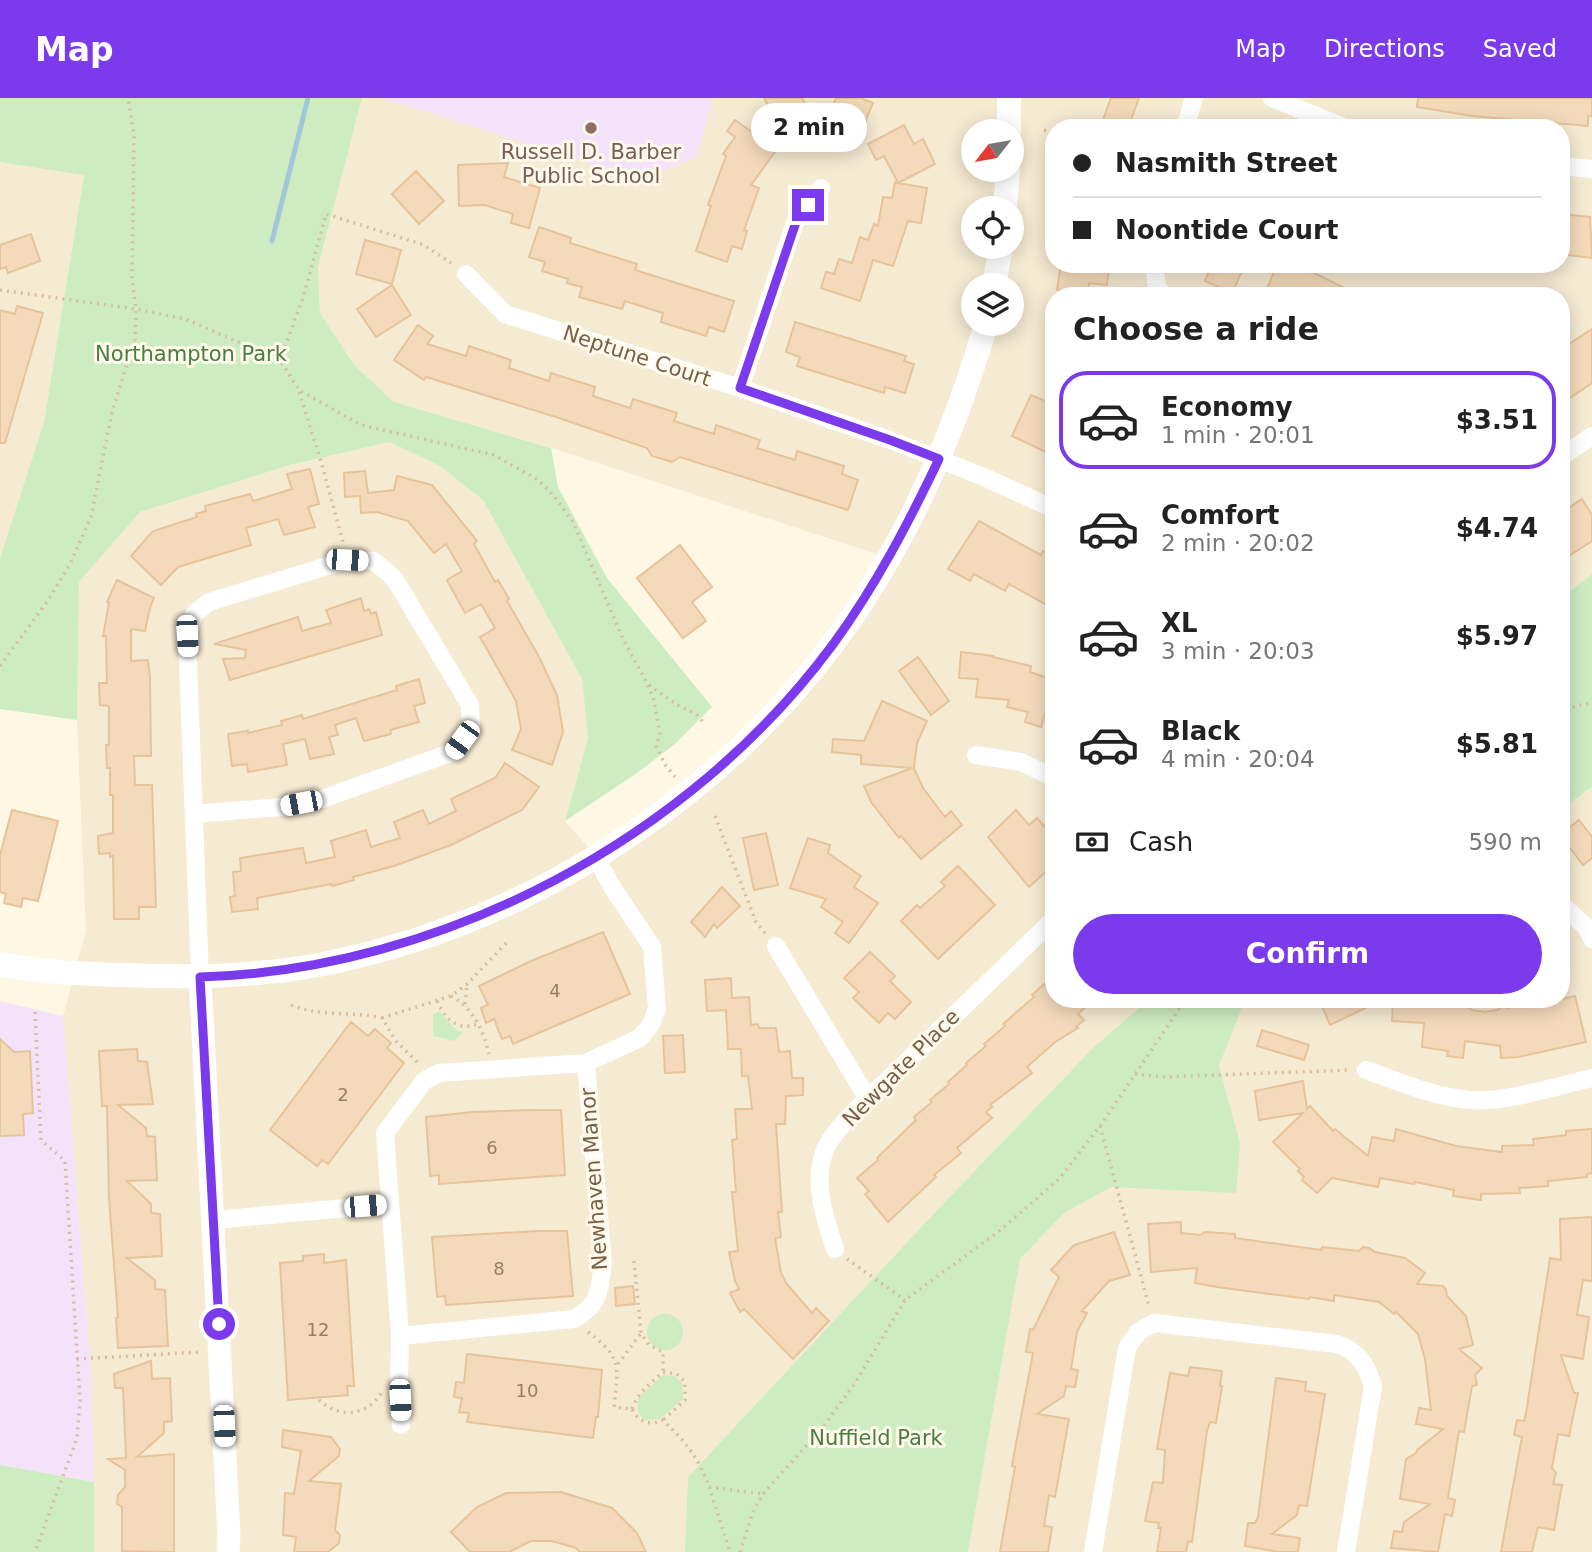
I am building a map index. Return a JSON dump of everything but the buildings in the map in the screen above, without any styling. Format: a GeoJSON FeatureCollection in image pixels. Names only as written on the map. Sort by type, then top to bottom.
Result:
{"type":"FeatureCollection","features":[{"type":"Feature","properties":{"kind":"main road"},"geometry":{"type":"LineString","coordinates":[[1009,98],[1009,119]]}},
{"type":"Feature","properties":{"kind":"main road"},"geometry":{"type":"LineString","coordinates":[[0,964],[99,974],[200,977],[234,976],[318,965],[406,942],[494,910],[596,856],[642,827],[687,792],[763,725],[803,682],[832,645],[889,558],[939,459],[970,378],[982,336]]}},
{"type":"Feature","properties":{"kind":"street"},"geometry":{"type":"LineString","coordinates":[[1188,119],[1195,98]]}},
{"type":"Feature","properties":{"kind":"street"},"geometry":{"type":"LineString","coordinates":[[1272,98],[1324,119]]}},
{"type":"Feature","properties":{"kind":"street"},"geometry":{"type":"LineString","coordinates":[[1570,167],[1592,169]]}},
{"type":"Feature","properties":{"kind":"street"},"geometry":{"type":"LineString","coordinates":[[740,388],[796,222],[821,188]]}},
{"type":"Feature","properties":{"kind":"street","name":"Neptune Court"},"geometry":{"type":"LineString","coordinates":[[466,274],[505,314],[740,388],[890,440],[1045,505]]}},
{"type":"Feature","properties":{"kind":"street"},"geometry":{"type":"LineString","coordinates":[[1570,451],[1592,436]]}},
{"type":"Feature","properties":{"kind":"street"},"geometry":{"type":"LineString","coordinates":[[195,814],[281,807],[322,799],[453,752],[471,728],[470,705],[394,578],[374,561],[347,560],[209,603],[194,614],[187,636],[200,977],[214,1220],[228,1552]]}},
{"type":"Feature","properties":{"kind":"street"},"geometry":{"type":"LineString","coordinates":[[976,755],[1021,762],[1045,774]]}},
{"type":"Feature","properties":{"kind":"street","name":"Newhaven Manor"},"geometry":{"type":"LineString","coordinates":[[432,1076],[439,1073],[586,1063],[640,1038],[651,1024],[657,1009],[652,947],[612,887],[596,856]]}},
{"type":"Feature","properties":{"kind":"street"},"geometry":{"type":"LineString","coordinates":[[1570,912],[1590,931]]}},
{"type":"Feature","properties":{"kind":"street","name":"Newgate Place"},"geometry":{"type":"LineString","coordinates":[[835,1249],[822,1211],[821,1172],[825,1150],[868,1099],[1045,928]]}},
{"type":"Feature","properties":{"kind":"street"},"geometry":{"type":"LineString","coordinates":[[776,946],[868,1099]]}},
{"type":"Feature","properties":{"kind":"street","name":"Newhaven Manor"},"geometry":{"type":"LineString","coordinates":[[574,1319],[589,1311],[598,1297],[603,1264],[586,1063]]}},
{"type":"Feature","properties":{"kind":"street"},"geometry":{"type":"LineString","coordinates":[[1366,1070],[1438,1095],[1472,1100],[1499,1098],[1592,1078]]}},
{"type":"Feature","properties":{"kind":"street"},"geometry":{"type":"LineString","coordinates":[[401,1425],[400,1336],[385,1133],[424,1082],[432,1076]]}},
{"type":"Feature","properties":{"kind":"street"},"geometry":{"type":"LineString","coordinates":[[214,1220],[390,1204]]}},
{"type":"Feature","properties":{"kind":"street"},"geometry":{"type":"LineString","coordinates":[[400,1336],[574,1319]]}},
{"type":"Feature","properties":{"kind":"street"},"geometry":{"type":"LineString","coordinates":[[1093,1552],[1127,1348],[1138,1332],[1154,1323],[1337,1344],[1349,1348],[1359,1357],[1368,1368],[1373,1386],[1346,1552]]}},
{"type":"Feature","properties":{"kind":"path"},"geometry":{"type":"LineString","coordinates":[[0,666],[50,600],[91,517],[112,412],[135,339],[136,309],[132,279],[134,134],[128,98]]}},
{"type":"Feature","properties":{"kind":"path"},"geometry":{"type":"LineString","coordinates":[[280,360],[303,298],[326,214],[424,245],[466,274]]}},
{"type":"Feature","properties":{"kind":"path"},"geometry":{"type":"LineString","coordinates":[[0,290],[136,309],[185,319],[280,360],[299,390],[347,560]]}},
{"type":"Feature","properties":{"kind":"path"},"geometry":{"type":"LineString","coordinates":[[299,390],[361,425],[494,455],[538,480],[554,496],[573,522],[623,639],[654,700],[660,735],[656,746],[666,766],[687,792]]}},
{"type":"Feature","properties":{"kind":"path"},"geometry":{"type":"LineString","coordinates":[[647,684],[704,723]]}},
{"type":"Feature","properties":{"kind":"path"},"geometry":{"type":"LineString","coordinates":[[1570,710],[1592,703]]}},
{"type":"Feature","properties":{"kind":"path"},"geometry":{"type":"LineString","coordinates":[[715,817],[756,922],[776,946]]}},
{"type":"Feature","properties":{"kind":"path"},"geometry":{"type":"LineString","coordinates":[[291,1005],[382,1018],[437,1002],[467,984],[509,940]]}},
{"type":"Feature","properties":{"kind":"path"},"geometry":{"type":"LineString","coordinates":[[466,1004],[467,984]]}},
{"type":"Feature","properties":{"kind":"path"},"geometry":{"type":"LineString","coordinates":[[451,996],[466,1004],[478,1024],[489,1051],[491,1070]]}},
{"type":"Feature","properties":{"kind":"path"},"geometry":{"type":"LineString","coordinates":[[437,1002],[446,1016],[458,1026],[478,1024]]}},
{"type":"Feature","properties":{"kind":"path"},"geometry":{"type":"LineString","coordinates":[[740,1552],[753,1511],[763,1494],[822,1428],[855,1383],[905,1300],[998,1232],[1059,1179],[1100,1126],[1180,1008]]}},
{"type":"Feature","properties":{"kind":"path"},"geometry":{"type":"LineString","coordinates":[[35,1012],[41,1140],[65,1161],[80,1400],[77,1438],[35,1552]]}},
{"type":"Feature","properties":{"kind":"path"},"geometry":{"type":"LineString","coordinates":[[382,1018],[396,1041],[432,1076]]}},
{"type":"Feature","properties":{"kind":"path"},"geometry":{"type":"LineString","coordinates":[[1135,1074],[1163,1077],[1324,1069],[1366,1070]]}},
{"type":"Feature","properties":{"kind":"path"},"geometry":{"type":"LineString","coordinates":[[1100,1126],[1154,1323]]}},
{"type":"Feature","properties":{"kind":"path"},"geometry":{"type":"LineString","coordinates":[[835,1249],[905,1300]]}},
{"type":"Feature","properties":{"kind":"path"},"geometry":{"type":"LineString","coordinates":[[634,1262],[641,1333],[649,1345],[663,1352],[663,1372]]}},
{"type":"Feature","properties":{"kind":"path"},"geometry":{"type":"LineString","coordinates":[[574,1319],[606,1345],[618,1364]]}},
{"type":"Feature","properties":{"kind":"path"},"geometry":{"type":"LineString","coordinates":[[632,1409],[636,1397],[663,1372],[682,1377],[687,1390],[685,1400],[663,1420],[644,1422],[632,1409],[614,1407],[618,1364],[641,1333]]}},
{"type":"Feature","properties":{"kind":"path"},"geometry":{"type":"LineString","coordinates":[[77,1359],[220,1350]]}},
{"type":"Feature","properties":{"kind":"path"},"geometry":{"type":"LineString","coordinates":[[319,1400],[338,1412],[365,1410],[375,1403],[387,1384],[399,1376]]}},
{"type":"Feature","properties":{"kind":"path"},"geometry":{"type":"LineString","coordinates":[[663,1420],[689,1446],[700,1462],[730,1552]]}},
{"type":"Feature","properties":{"kind":"path"},"geometry":{"type":"LineString","coordinates":[[709,1488],[763,1494]]}},
{"type":"Feature","properties":{"kind":"shaded area"},"geometry":{"type":"Polygon","coordinates":[[[362,98],[384,98],[641,180],[696,157],[713,98],[1592,98],[1592,574],[1570,591],[1570,287],[1045,287],[1045,1008],[1139,1008],[1093,1048],[941,1206],[688,1477],[685,1552],[94,1552],[90,1363],[63,1016],[86,931],[77,720],[79,582],[140,512],[290,465],[391,442],[440,466],[483,500],[582,679],[588,739],[565,821],[596,856],[731,755],[889,558],[552,448],[394,402],[355,366],[320,313],[318,267],[362,98]]]}},
{"type":"Feature","properties":{"kind":"shaded area","name":"Russell D. Barber Public School"},"geometry":{"type":"Polygon","coordinates":[[[384,98],[713,98],[696,157],[641,180],[384,98]]]}},
{"type":"Feature","properties":{"kind":"shaded area"},"geometry":{"type":"Polygon","coordinates":[[[0,162],[84,174],[44,422],[0,558],[0,162]]]}},
{"type":"Feature","properties":{"kind":"shaded area"},"geometry":{"type":"Polygon","coordinates":[[[1592,787],[1592,1552],[968,1552],[1020,1259],[1064,1213],[1111,1187],[1126,1186],[1240,1143],[1219,1066],[1242,1008],[1570,1008],[1570,803],[1592,787]]]}},
{"type":"Feature","properties":{"kind":"shaded area"},"geometry":{"type":"Polygon","coordinates":[[[0,1001],[63,1016],[90,1363],[94,1482],[0,1465],[0,1001]]]}},
{"type":"Feature","properties":{"kind":"green space","name":"Northampton Park"},"geometry":{"type":"Polygon","coordinates":[[[0,98],[362,98],[318,267],[320,313],[355,366],[394,402],[551,448],[558,487],[607,578],[712,707],[675,744],[565,821],[588,739],[582,679],[483,500],[440,466],[390,442],[290,465],[140,512],[79,582],[77,720],[0,709],[0,558],[44,422],[84,175],[0,162],[0,98]]]}},
{"type":"Feature","properties":{"kind":"green space"},"geometry":{"type":"Polygon","coordinates":[[[1592,574],[1592,787],[1570,803],[1570,591],[1592,574]]]}},
{"type":"Feature","properties":{"kind":"green space","name":"Nuffield Park"},"geometry":{"type":"Polygon","coordinates":[[[1139,1008],[1242,1008],[1219,1066],[1240,1143],[1236,1193],[1111,1187],[1064,1213],[1020,1259],[968,1552],[685,1552],[688,1477],[1093,1048],[1139,1008]]]}},
{"type":"Feature","properties":{"kind":"green space"},"geometry":{"type":"Polygon","coordinates":[[[439,1011],[454,1028],[463,1032],[454,1041],[433,1036],[433,1015],[439,1011]]]}},
{"type":"Feature","properties":{"kind":"green space"},"geometry":{"type":"Polygon","coordinates":[[[665,1314],[678,1319],[683,1332],[678,1345],[665,1350],[652,1345],[647,1332],[652,1319],[665,1314]]]}},
{"type":"Feature","properties":{"kind":"green space"},"geometry":{"type":"Polygon","coordinates":[[[663,1375],[674,1376],[682,1383],[683,1399],[659,1419],[645,1420],[638,1413],[638,1398],[663,1375]]]}},
{"type":"Feature","properties":{"kind":"green space"},"geometry":{"type":"Polygon","coordinates":[[[0,1465],[94,1482],[94,1552],[0,1552],[0,1465]]]}},
{"type":"Feature","properties":{"kind":"waterway"},"geometry":{"type":"LineString","coordinates":[[272,241],[308,98]]}},
{"type":"Feature","properties":{"kind":"place","name":"Russell D. Barber Public School"},"geometry":{"type":"Point","coordinates":[591,128]}},
{"type":"Feature","properties":{"kind":"route"},"geometry":{"type":"LineString","coordinates":[[219,1324],[200,977],[234,976],[318,965],[373,952],[441,931],[494,910],[596,856],[642,827],[731,755],[803,682],[863,601],[911,518],[939,459],[740,388],[796,222],[808,205]]}}]}
